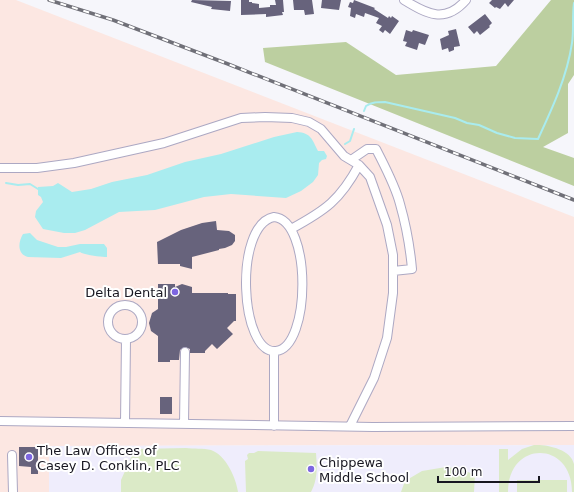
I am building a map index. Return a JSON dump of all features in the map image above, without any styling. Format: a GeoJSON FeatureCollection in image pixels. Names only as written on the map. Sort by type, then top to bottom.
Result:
{"type":"FeatureCollection","features":[{"type":"Feature","properties":{"kind":"street"},"geometry":{"type":"LineString","coordinates":[[404,0],[422,11],[438,15],[452,11],[466,0]]}},
{"type":"Feature","properties":{"kind":"street"},"geometry":{"type":"LineString","coordinates":[[0,168],[38,168],[74,163],[164,143],[241,118],[265,116],[292,118],[309,122],[321,130],[344,156],[359,165],[370,177],[385,219],[393,255],[392,308],[383,350],[374,378],[350,426]]}},
{"type":"Feature","properties":{"kind":"street"},"geometry":{"type":"LineString","coordinates":[[351,160],[367,150],[376,150],[391,180],[400,203],[410,248],[412,268],[393,271]]}},
{"type":"Feature","properties":{"kind":"street"},"geometry":{"type":"LineString","coordinates":[[291,229],[323,211],[335,201],[359,165]]}},
{"type":"Feature","properties":{"kind":"street"},"geometry":{"type":"LineString","coordinates":[[274,217],[282,219],[291,229],[299,250],[302,267],[303,286],[300,311],[295,330],[288,343],[280,350],[274,351],[262,345],[254,332],[250,318],[246,288],[249,254],[258,228],[265,220],[274,217]]}},
{"type":"Feature","properties":{"kind":"street"},"geometry":{"type":"LineString","coordinates":[[127,305],[138,311],[142,322],[138,333],[131,338],[126,339],[119,338],[112,334],[108,322],[112,311],[119,306],[127,305]]}},
{"type":"Feature","properties":{"kind":"street"},"geometry":{"type":"LineString","coordinates":[[125,423],[126,339]]}},
{"type":"Feature","properties":{"kind":"street"},"geometry":{"type":"LineString","coordinates":[[274,351],[274,426]]}},
{"type":"Feature","properties":{"kind":"street"},"geometry":{"type":"LineString","coordinates":[[184,424],[185,352]]}},
{"type":"Feature","properties":{"kind":"street"},"geometry":{"type":"LineString","coordinates":[[0,421],[274,426],[574,426]]}},
{"type":"Feature","properties":{"kind":"street"},"geometry":{"type":"LineString","coordinates":[[12,455],[13,492]]}},
{"type":"Feature","properties":{"kind":"shaded area"},"geometry":{"type":"Polygon","coordinates":[[[0,0],[16,0],[574,217],[574,445],[49,446],[49,492],[0,492],[0,0]]]}},
{"type":"Feature","properties":{"kind":"shaded area","name":"Chippewa Middle School"},"geometry":{"type":"Polygon","coordinates":[[[574,445],[574,492],[49,492],[49,446],[574,445]]]}},
{"type":"Feature","properties":{"kind":"green space"},"geometry":{"type":"Polygon","coordinates":[[[551,0],[574,0],[574,75],[568,84],[568,133],[543,147],[574,158],[574,186],[265,62],[263,48],[346,42],[396,75],[496,66],[551,0]]]}},
{"type":"Feature","properties":{"kind":"green space"},"geometry":{"type":"Polygon","coordinates":[[[534,445],[545,445],[557,448],[572,459],[574,464],[574,492],[572,492],[569,475],[562,463],[552,455],[540,453],[528,455],[518,463],[511,475],[508,492],[499,492],[499,449],[508,449],[508,460],[522,449],[534,445]]]}},
{"type":"Feature","properties":{"kind":"green space"},"geometry":{"type":"Polygon","coordinates":[[[186,448],[211,450],[221,457],[226,462],[233,474],[238,492],[121,492],[121,480],[135,449],[186,448]]]}},
{"type":"Feature","properties":{"kind":"green space"},"geometry":{"type":"Polygon","coordinates":[[[258,451],[316,453],[316,477],[311,492],[246,492],[245,461],[248,459],[247,455],[249,453],[258,451]]]}},
{"type":"Feature","properties":{"kind":"green space"},"geometry":{"type":"Polygon","coordinates":[[[446,467],[461,469],[475,475],[474,492],[401,492],[405,481],[422,471],[446,467]]]}},
{"type":"Feature","properties":{"kind":"green space"},"geometry":{"type":"Polygon","coordinates":[[[517,480],[567,480],[567,492],[517,492],[517,480]]]}},
{"type":"Feature","properties":{"kind":"water"},"geometry":{"type":"Polygon","coordinates":[[[297,132],[308,135],[318,151],[324,151],[327,156],[326,159],[319,163],[318,175],[313,182],[301,191],[286,198],[231,194],[204,197],[155,210],[119,212],[85,230],[75,233],[64,233],[43,229],[35,217],[36,211],[43,202],[41,197],[38,195],[38,187],[53,186],[58,183],[72,192],[91,189],[112,182],[147,175],[185,162],[221,154],[274,137],[297,132]]]}},
{"type":"Feature","properties":{"kind":"water"},"geometry":{"type":"Polygon","coordinates":[[[30,233],[37,240],[58,247],[80,244],[104,244],[107,248],[107,257],[89,255],[80,252],[61,258],[28,257],[20,251],[19,244],[23,234],[30,233]]]}},
{"type":"Feature","properties":{"kind":"building"},"geometry":{"type":"Polygon","coordinates":[[[192,0],[231,1],[230,11],[211,9],[212,7],[191,2],[192,0]]]}},
{"type":"Feature","properties":{"kind":"building"},"geometry":{"type":"Polygon","coordinates":[[[241,0],[249,0],[249,2],[259,4],[259,8],[276,5],[275,0],[283,0],[284,12],[282,12],[283,15],[266,17],[266,14],[241,15],[241,0]]]}},
{"type":"Feature","properties":{"kind":"building"},"geometry":{"type":"Polygon","coordinates":[[[293,0],[312,0],[314,14],[305,15],[304,10],[294,10],[293,0]]]}},
{"type":"Feature","properties":{"kind":"building"},"geometry":{"type":"Polygon","coordinates":[[[322,0],[341,0],[339,10],[321,8],[322,0]]]}},
{"type":"Feature","properties":{"kind":"building"},"geometry":{"type":"Polygon","coordinates":[[[354,0],[375,8],[374,9],[388,18],[389,16],[391,18],[392,16],[399,21],[390,34],[385,30],[383,33],[379,30],[382,26],[376,23],[379,18],[365,13],[364,17],[356,14],[355,18],[350,16],[351,8],[348,7],[350,2],[353,3],[354,0]]]}},
{"type":"Feature","properties":{"kind":"building"},"geometry":{"type":"Polygon","coordinates":[[[492,0],[514,0],[508,7],[505,3],[500,9],[495,8],[489,3],[492,0]]]}},
{"type":"Feature","properties":{"kind":"building"},"geometry":{"type":"Polygon","coordinates":[[[485,14],[492,23],[489,26],[490,27],[480,35],[477,31],[474,34],[468,27],[485,14]]]}},
{"type":"Feature","properties":{"kind":"building"},"geometry":{"type":"Polygon","coordinates":[[[456,29],[460,46],[454,47],[454,50],[449,52],[448,48],[442,50],[440,39],[449,35],[448,31],[456,29]]]}},
{"type":"Feature","properties":{"kind":"building"},"geometry":{"type":"Polygon","coordinates":[[[406,30],[412,32],[413,30],[429,35],[425,45],[419,43],[417,50],[405,46],[407,42],[403,41],[406,30]]]}},
{"type":"Feature","properties":{"kind":"building"},"geometry":{"type":"Polygon","coordinates":[[[216,221],[217,230],[229,231],[235,235],[235,241],[232,245],[192,257],[192,269],[180,266],[180,264],[158,264],[157,242],[181,230],[202,223],[216,221]]]}},
{"type":"Feature","properties":{"kind":"building","name":"Delta Dental"},"geometry":{"type":"Polygon","coordinates":[[[158,284],[175,284],[175,287],[182,284],[192,287],[192,293],[236,294],[236,321],[234,321],[227,328],[233,334],[217,349],[212,344],[205,351],[205,353],[190,353],[190,349],[185,347],[180,350],[179,360],[158,362],[158,336],[151,331],[149,323],[152,313],[158,309],[158,284]]]}},
{"type":"Feature","properties":{"kind":"building"},"geometry":{"type":"Polygon","coordinates":[[[160,397],[172,397],[172,414],[160,414],[160,397]]]}},
{"type":"Feature","properties":{"kind":"building","name":"The Law Offices of Casey D. Conklin, PLC"},"geometry":{"type":"Polygon","coordinates":[[[19,447],[38,447],[38,474],[31,474],[31,467],[19,466],[19,447]]]}},
{"type":"Feature","properties":{"kind":"waterway"},"geometry":{"type":"LineString","coordinates":[[364,111],[366,106],[370,104],[385,102],[455,118],[515,138],[538,139],[554,104],[567,68],[573,38],[574,3]]}},
{"type":"Feature","properties":{"kind":"waterway"},"geometry":{"type":"LineString","coordinates":[[345,144],[350,141],[354,129]]}},
{"type":"Feature","properties":{"kind":"waterway"},"geometry":{"type":"LineString","coordinates":[[6,183],[18,185],[30,184],[38,189]]}},
{"type":"Feature","properties":{"kind":"railway"},"geometry":{"type":"LineString","coordinates":[[49,0],[113,20],[574,200]]}},
{"type":"Feature","properties":{"kind":"place","name":"Delta Dental"},"geometry":{"type":"Point","coordinates":[175,292]}},
{"type":"Feature","properties":{"kind":"place","name":"The Law Offices of Casey D. Conklin, PLC"},"geometry":{"type":"Point","coordinates":[29,457]}},
{"type":"Feature","properties":{"kind":"place","name":"Chippewa Middle School"},"geometry":{"type":"Point","coordinates":[311,469]}}]}
